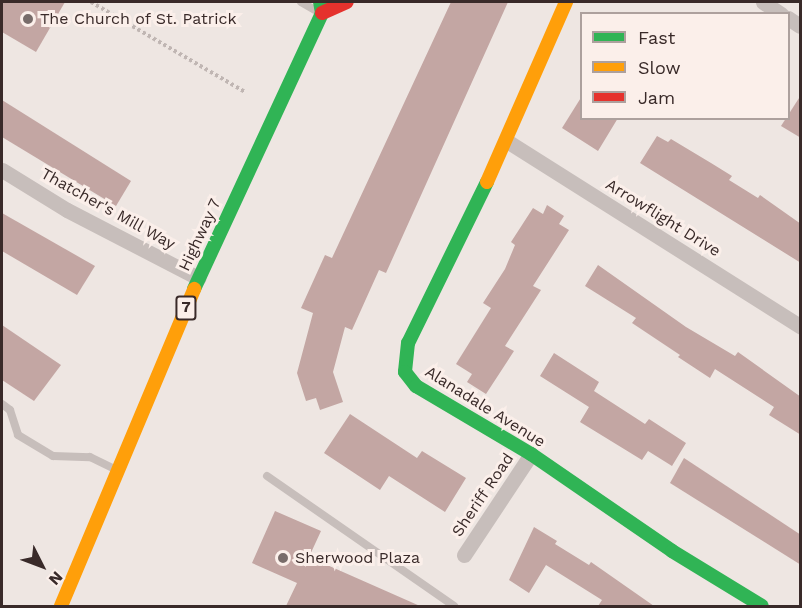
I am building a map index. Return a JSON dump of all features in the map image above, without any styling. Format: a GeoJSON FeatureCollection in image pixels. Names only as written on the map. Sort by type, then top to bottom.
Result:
{"type":"FeatureCollection","features":[{"type":"Feature","properties":{"kind":"street"},"geometry":{"type":"LineString","coordinates":[[321,8],[347,2]]}},
{"type":"Feature","properties":{"kind":"street","name":"Alanadale Avenue"},"geometry":{"type":"LineString","coordinates":[[566,2],[507,141],[408,343],[405,372],[416,386],[531,454],[672,551],[762,606]]}},
{"type":"Feature","properties":{"kind":"street"},"geometry":{"type":"LineString","coordinates":[[763,2],[778,12]]}},
{"type":"Feature","properties":{"kind":"street","name":"Highway 7"},"geometry":{"type":"LineString","coordinates":[[61,606],[198,278],[321,8]]}},
{"type":"Feature","properties":{"kind":"street","name":"Arrowflight Drive"},"geometry":{"type":"LineString","coordinates":[[507,141],[801,326]]}},
{"type":"Feature","properties":{"kind":"street","name":"Thatcher's Mill Way"},"geometry":{"type":"LineString","coordinates":[[2,170],[67,210],[198,278]]}},
{"type":"Feature","properties":{"kind":"street","name":"Sheriff Road"},"geometry":{"type":"LineString","coordinates":[[464,555],[531,454]]}},
{"type":"Feature","properties":{"kind":"lane"},"geometry":{"type":"LineString","coordinates":[[301,2],[321,8]]}},
{"type":"Feature","properties":{"kind":"lane"},"geometry":{"type":"LineString","coordinates":[[2,404],[10,410],[18,435],[53,456],[90,457],[118,471]]}},
{"type":"Feature","properties":{"kind":"lane"},"geometry":{"type":"LineString","coordinates":[[267,476],[454,606]]}},
{"type":"Feature","properties":{"kind":"path"},"geometry":{"type":"LineString","coordinates":[[91,2],[245,92]]}},
{"type":"Feature","properties":{"kind":"building","name":"The Church of St. Patrick"},"geometry":{"type":"Polygon","coordinates":[[[2,2],[65,2],[36,52],[2,32],[2,2]]]}},
{"type":"Feature","properties":{"kind":"building"},"geometry":{"type":"Polygon","coordinates":[[[451,2],[508,2],[386,273],[379,270],[352,330],[345,327],[333,372],[343,402],[320,410],[316,398],[306,401],[297,373],[313,313],[301,308],[325,255],[332,258],[451,2]]]}},
{"type":"Feature","properties":{"kind":"building"},"geometry":{"type":"Polygon","coordinates":[[[801,95],[801,138],[781,126],[785,120],[790,120],[790,112],[801,95]]]}},
{"type":"Feature","properties":{"kind":"building"},"geometry":{"type":"Polygon","coordinates":[[[580,99],[580,120],[617,120],[598,151],[562,128],[580,99]]]}},
{"type":"Feature","properties":{"kind":"building"},"geometry":{"type":"Polygon","coordinates":[[[2,100],[131,181],[116,206],[2,137],[2,100]]]}},
{"type":"Feature","properties":{"kind":"building"},"geometry":{"type":"Polygon","coordinates":[[[657,136],[668,142],[671,139],[711,163],[732,176],[729,180],[758,198],[760,195],[801,224],[801,263],[640,163],[657,136]]]}},
{"type":"Feature","properties":{"kind":"building"},"geometry":{"type":"Polygon","coordinates":[[[547,205],[564,216],[559,224],[569,230],[533,286],[541,290],[505,346],[514,351],[486,394],[467,382],[472,374],[456,364],[491,308],[483,303],[505,269],[515,245],[511,242],[533,208],[543,214],[547,205]]]}},
{"type":"Feature","properties":{"kind":"building"},"geometry":{"type":"Polygon","coordinates":[[[2,213],[95,266],[77,295],[2,251],[2,213]]]}},
{"type":"Feature","properties":{"kind":"building"},"geometry":{"type":"Polygon","coordinates":[[[598,265],[686,327],[735,356],[738,352],[801,397],[801,435],[769,415],[774,407],[715,369],[710,378],[632,323],[636,318],[585,286],[598,265]]]}},
{"type":"Feature","properties":{"kind":"building"},"geometry":{"type":"Polygon","coordinates":[[[2,325],[61,365],[34,401],[2,380],[2,325]]]}},
{"type":"Feature","properties":{"kind":"building"},"geometry":{"type":"Polygon","coordinates":[[[554,353],[599,382],[594,391],[645,424],[649,419],[686,443],[672,466],[648,451],[642,460],[580,422],[589,407],[540,376],[554,353]]]}},
{"type":"Feature","properties":{"kind":"building"},"geometry":{"type":"Polygon","coordinates":[[[350,414],[417,458],[422,451],[466,478],[445,512],[389,476],[380,490],[324,453],[350,414]]]}},
{"type":"Feature","properties":{"kind":"building"},"geometry":{"type":"Polygon","coordinates":[[[684,458],[801,535],[801,565],[670,483],[684,458]]]}},
{"type":"Feature","properties":{"kind":"building","name":"Sherwood Plaza"},"geometry":{"type":"Polygon","coordinates":[[[275,511],[321,531],[309,557],[420,606],[286,606],[297,583],[252,563],[275,511]]]}},
{"type":"Feature","properties":{"kind":"building"},"geometry":{"type":"Polygon","coordinates":[[[534,527],[557,541],[555,544],[589,565],[591,562],[654,606],[598,606],[602,600],[546,565],[529,593],[509,580],[534,527]]]}},
{"type":"Feature","properties":{"kind":"traffic: fast"},"geometry":{"type":"LineString","coordinates":[[194,289],[322,13],[320,2]]}},
{"type":"Feature","properties":{"kind":"traffic: fast"},"geometry":{"type":"LineString","coordinates":[[487,182],[408,343],[405,372],[416,386],[531,454],[672,551],[762,606]]}},
{"type":"Feature","properties":{"kind":"traffic: slow"},"geometry":{"type":"LineString","coordinates":[[487,182],[566,2]]}},
{"type":"Feature","properties":{"kind":"traffic: slow"},"geometry":{"type":"LineString","coordinates":[[61,606],[194,289]]}},
{"type":"Feature","properties":{"kind":"traffic: jam"},"geometry":{"type":"LineString","coordinates":[[322,13],[347,2]]}},
{"type":"Feature","properties":{"kind":"place","name":"The Church of St. Patrick"},"geometry":{"type":"Point","coordinates":[28,19]}},
{"type":"Feature","properties":{"kind":"place","name":"Sherwood Plaza"},"geometry":{"type":"Point","coordinates":[283,558]}}]}
